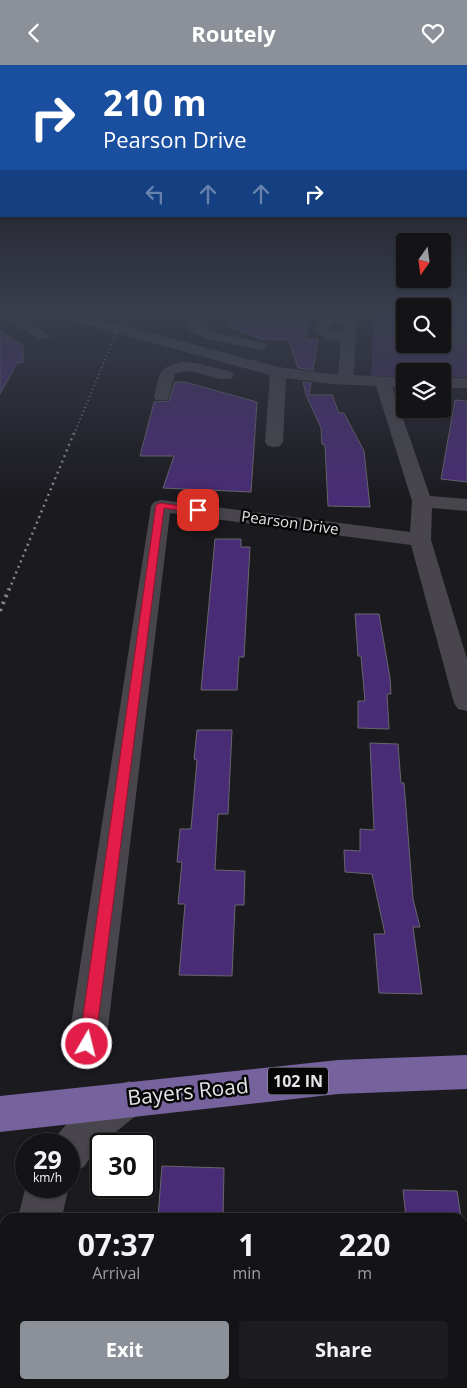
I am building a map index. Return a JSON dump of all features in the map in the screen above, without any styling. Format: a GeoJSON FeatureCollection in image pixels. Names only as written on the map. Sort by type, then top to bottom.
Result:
{"type":"FeatureCollection","features":[{"type":"Feature","properties":{"kind":"main road","name":"Bayers Road"},"geometry":{"type":"LineString","coordinates":[[0,1113],[338,1077],[467,1072]]}},
{"type":"Feature","properties":{"kind":"street"},"geometry":{"type":"LineString","coordinates":[[162,397],[167,376]]}},
{"type":"Feature","properties":{"kind":"street"},"geometry":{"type":"LineString","coordinates":[[229,376],[241,379]]}},
{"type":"Feature","properties":{"kind":"street"},"geometry":{"type":"LineString","coordinates":[[266,376],[278,380]]}},
{"type":"Feature","properties":{"kind":"street"},"geometry":{"type":"LineString","coordinates":[[346,376],[346,380]]}},
{"type":"Feature","properties":{"kind":"street"},"geometry":{"type":"LineString","coordinates":[[274,442],[278,380]]}},
{"type":"Feature","properties":{"kind":"street"},"geometry":{"type":"LineString","coordinates":[[259,384],[278,380],[346,380],[394,383],[422,501],[420,540],[467,703]]}},
{"type":"Feature","properties":{"kind":"street"},"geometry":{"type":"LineString","coordinates":[[451,383],[467,383]]}},
{"type":"Feature","properties":{"kind":"street"},"geometry":{"type":"LineString","coordinates":[[422,501],[467,505]]}},
{"type":"Feature","properties":{"kind":"street","name":"Pearson Drive"},"geometry":{"type":"LineString","coordinates":[[87,1044],[160,505],[420,540]]}},
{"type":"Feature","properties":{"kind":"street"},"geometry":{"type":"LineString","coordinates":[[80,1137],[129,1098]]}},
{"type":"Feature","properties":{"kind":"street"},"geometry":{"type":"LineString","coordinates":[[41,1213],[45,1198]]}},
{"type":"Feature","properties":{"kind":"shaded area"},"geometry":{"type":"Polygon","coordinates":[[[371,376],[396,376],[396,377],[371,376]]]}},
{"type":"Feature","properties":{"kind":"shaded area"},"geometry":{"type":"Polygon","coordinates":[[[451,376],[467,376],[451,377],[451,376]]]}},
{"type":"Feature","properties":{"kind":"building"},"geometry":{"type":"Polygon","coordinates":[[[0,376],[10,376],[0,394],[0,376]]]}},
{"type":"Feature","properties":{"kind":"building"},"geometry":{"type":"Polygon","coordinates":[[[175,382],[185,382],[257,402],[251,492],[163,488],[174,456],[140,456],[154,402],[169,401],[175,382]]]}},
{"type":"Feature","properties":{"kind":"building"},"geometry":{"type":"Polygon","coordinates":[[[303,382],[311,383],[309,395],[332,395],[339,413],[344,413],[364,451],[370,507],[328,506],[325,445],[322,444],[321,428],[306,395],[303,382]]]}},
{"type":"Feature","properties":{"kind":"building"},"geometry":{"type":"Polygon","coordinates":[[[455,400],[467,401],[467,482],[441,479],[455,400]]]}},
{"type":"Feature","properties":{"kind":"building"},"geometry":{"type":"Polygon","coordinates":[[[215,539],[241,539],[241,547],[250,547],[244,657],[239,657],[237,690],[201,690],[215,539]]]}},
{"type":"Feature","properties":{"kind":"building"},"geometry":{"type":"Polygon","coordinates":[[[355,614],[379,614],[390,678],[391,694],[387,694],[389,729],[358,728],[358,701],[365,701],[361,656],[358,656],[355,614]]]}},
{"type":"Feature","properties":{"kind":"building"},"geometry":{"type":"Polygon","coordinates":[[[197,730],[232,730],[228,814],[218,814],[215,870],[245,871],[244,905],[235,905],[232,976],[179,975],[185,904],[178,904],[182,862],[177,862],[180,829],[191,829],[197,760],[194,759],[197,730]]]}},
{"type":"Feature","properties":{"kind":"building"},"geometry":{"type":"Polygon","coordinates":[[[370,743],[398,744],[401,783],[404,783],[413,899],[420,927],[413,927],[422,994],[379,993],[374,934],[385,934],[372,874],[345,872],[344,850],[360,851],[360,829],[374,830],[370,743]]]}},
{"type":"Feature","properties":{"kind":"building"},"geometry":{"type":"Polygon","coordinates":[[[162,1166],[224,1168],[223,1213],[158,1213],[162,1166]]]}},
{"type":"Feature","properties":{"kind":"building"},"geometry":{"type":"Polygon","coordinates":[[[403,1190],[457,1191],[460,1213],[406,1213],[403,1190]]]}},
{"type":"Feature","properties":{"kind":"railway"},"geometry":{"type":"LineString","coordinates":[[74,434],[98,376]]}},
{"type":"Feature","properties":{"kind":"railway"},"geometry":{"type":"LineString","coordinates":[[9,590],[74,433]]}},
{"type":"Feature","properties":{"kind":"railway"},"geometry":{"type":"LineString","coordinates":[[0,611],[9,589]]}},
{"type":"Feature","properties":{"kind":"route"},"geometry":{"type":"LineString","coordinates":[[87,1044],[160,505],[198,510]]}}]}
